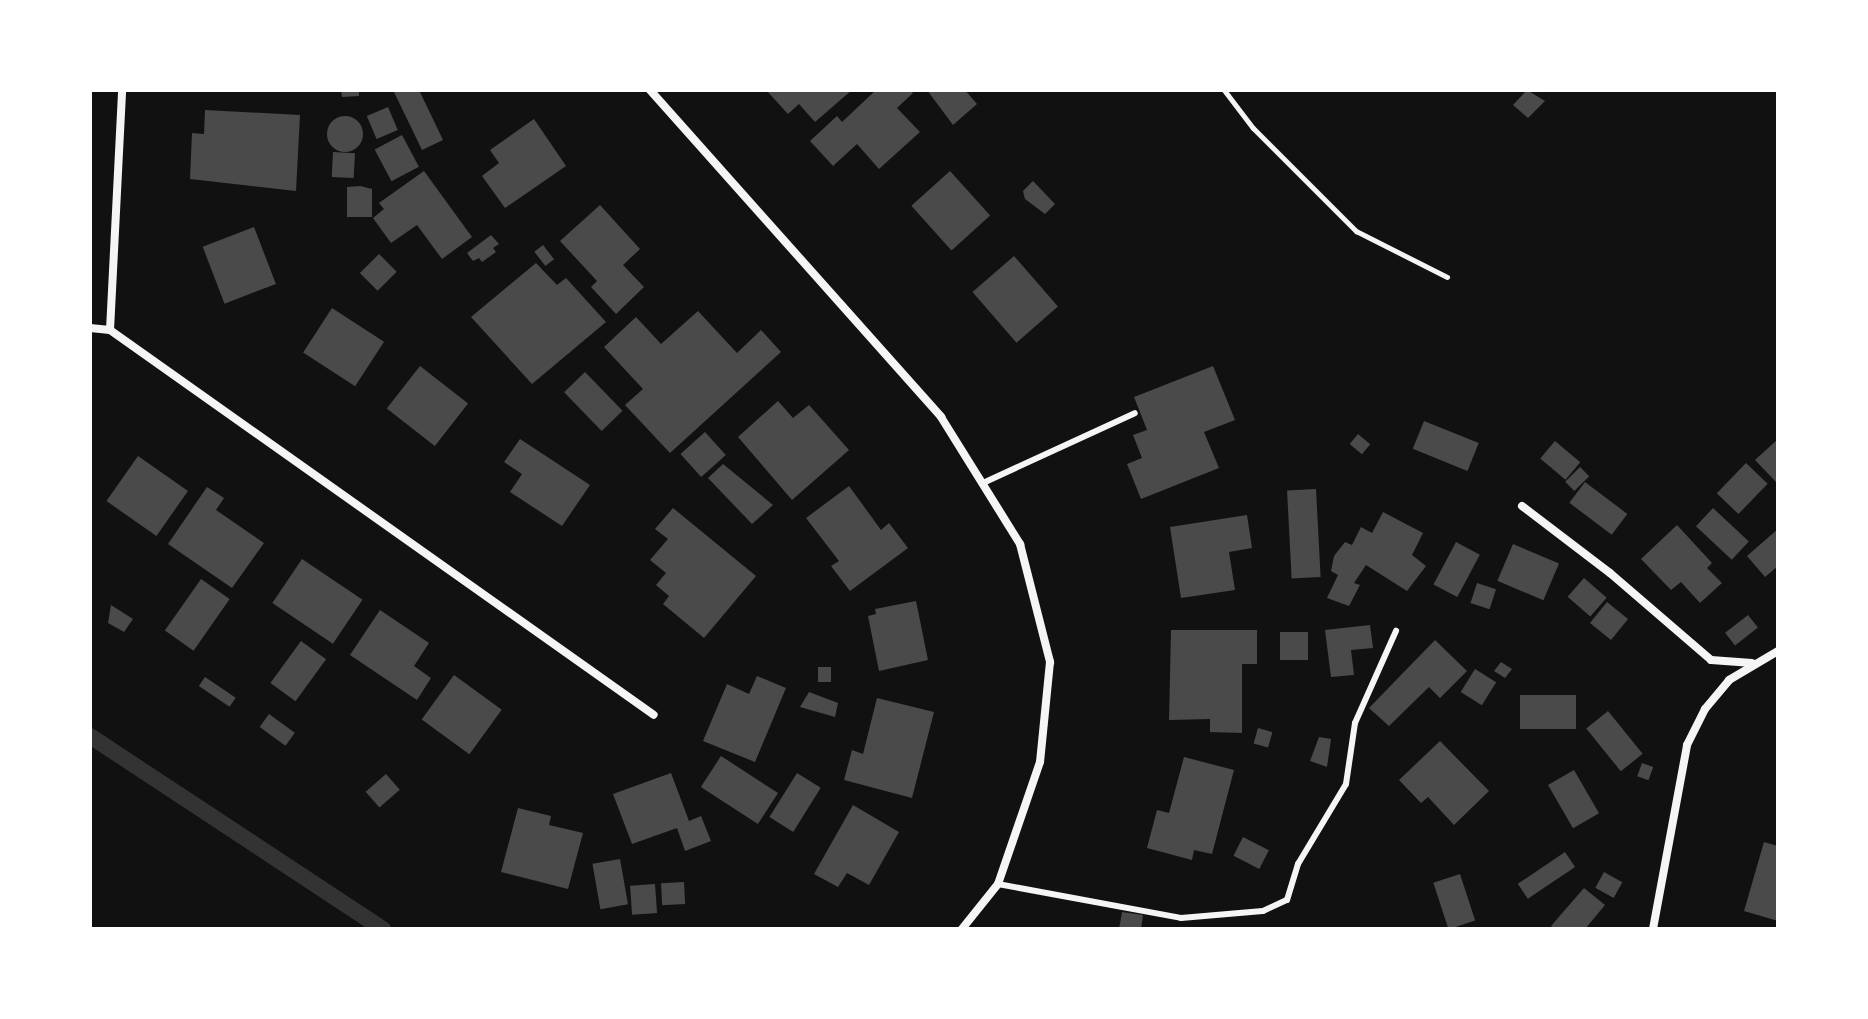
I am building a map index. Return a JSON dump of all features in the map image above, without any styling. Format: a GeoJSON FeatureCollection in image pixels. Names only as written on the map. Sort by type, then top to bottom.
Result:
{"type":"FeatureCollection","features":[{"type":"Feature","properties":{"kind":"street"},"geometry":{"type":"LineString","coordinates":[[110,330],[122,90]]}},
{"type":"Feature","properties":{"kind":"street"},"geometry":{"type":"LineString","coordinates":[[650,90],[941,417],[1020,544],[1050,662],[1040,762],[998,884],[962,929]]}},
{"type":"Feature","properties":{"kind":"street"},"geometry":{"type":"LineString","coordinates":[[90,328],[110,330],[654,715]]}},
{"type":"Feature","properties":{"kind":"street"},"geometry":{"type":"LineString","coordinates":[[1522,506],[1610,573],[1711,660],[1753,663]]}},
{"type":"Feature","properties":{"kind":"street"},"geometry":{"type":"LineString","coordinates":[[1653,929],[1687,745],[1705,709],[1729,680],[1753,663],[1778,651]]}},
{"type":"Feature","properties":{"kind":"lane"},"geometry":{"type":"LineString","coordinates":[[983,483],[1135,413]]}},
{"type":"Feature","properties":{"kind":"lane"},"geometry":{"type":"LineString","coordinates":[[998,884],[1181,918],[1263,911],[1287,900],[1298,864],[1346,784],[1355,723],[1396,631]]}},
{"type":"Feature","properties":{"kind":"path"},"geometry":{"type":"LineString","coordinates":[[1224,90],[1253,128],[1356,231],[1447,277]]}},
{"type":"Feature","properties":{"kind":"building"},"geometry":{"type":"Polygon","coordinates":[[[341,90],[359,90],[359,96],[342,97],[341,90]]]}},
{"type":"Feature","properties":{"kind":"building"},"geometry":{"type":"Polygon","coordinates":[[[419,90],[443,140],[422,150],[394,92],[419,90]]]}},
{"type":"Feature","properties":{"kind":"building"},"geometry":{"type":"Polygon","coordinates":[[[766,90],[852,90],[815,122],[799,104],[788,114],[766,90]]]}},
{"type":"Feature","properties":{"kind":"building"},"geometry":{"type":"Polygon","coordinates":[[[876,90],[910,90],[913,93],[897,108],[920,132],[879,169],[857,144],[833,166],[810,141],[837,116],[842,122],[876,90]]]}},
{"type":"Feature","properties":{"kind":"building"},"geometry":{"type":"Polygon","coordinates":[[[927,90],[965,90],[977,104],[953,125],[927,90]]]}},
{"type":"Feature","properties":{"kind":"building"},"geometry":{"type":"Polygon","coordinates":[[[1527,90],[1545,101],[1528,118],[1513,105],[1527,90]]]}},
{"type":"Feature","properties":{"kind":"building"},"geometry":{"type":"Polygon","coordinates":[[[388,107],[398,130],[377,139],[367,116],[388,107]]]}},
{"type":"Feature","properties":{"kind":"building"},"geometry":{"type":"Polygon","coordinates":[[[205,110],[300,115],[296,191],[190,179],[192,133],[204,134],[205,110]]]}},
{"type":"Feature","properties":{"kind":"building"},"geometry":{"type":"Polygon","coordinates":[[[345,116],[358,121],[363,134],[358,147],[345,152],[332,147],[327,134],[332,121],[345,116]]]}},
{"type":"Feature","properties":{"kind":"building"},"geometry":{"type":"Polygon","coordinates":[[[534,119],[566,166],[505,208],[482,176],[499,163],[490,150],[534,119]]]}},
{"type":"Feature","properties":{"kind":"building"},"geometry":{"type":"Polygon","coordinates":[[[402,135],[419,167],[392,181],[375,150],[402,135]]]}},
{"type":"Feature","properties":{"kind":"building"},"geometry":{"type":"Polygon","coordinates":[[[333,152],[355,153],[354,178],[332,177],[333,152]]]}},
{"type":"Feature","properties":{"kind":"building"},"geometry":{"type":"Polygon","coordinates":[[[424,171],[472,237],[442,259],[417,225],[391,243],[373,218],[384,209],[379,203],[424,171]]]}},
{"type":"Feature","properties":{"kind":"building"},"geometry":{"type":"Polygon","coordinates":[[[950,171],[990,216],[952,250],[911,206],[950,171]]]}},
{"type":"Feature","properties":{"kind":"building"},"geometry":{"type":"Polygon","coordinates":[[[1033,181],[1055,204],[1045,214],[1025,199],[1023,191],[1033,181]]]}},
{"type":"Feature","properties":{"kind":"building"},"geometry":{"type":"Polygon","coordinates":[[[347,187],[372,189],[372,217],[347,217],[347,187]]]}},
{"type":"Feature","properties":{"kind":"building"},"geometry":{"type":"Polygon","coordinates":[[[600,205],[640,249],[623,265],[644,287],[616,314],[591,287],[597,281],[560,241],[600,205]]]}},
{"type":"Feature","properties":{"kind":"building"},"geometry":{"type":"Polygon","coordinates":[[[254,227],[276,284],[225,304],[203,247],[254,227]]]}},
{"type":"Feature","properties":{"kind":"building"},"geometry":{"type":"Polygon","coordinates":[[[491,235],[499,244],[493,248],[496,252],[482,262],[479,258],[473,261],[467,253],[491,235]]]}},
{"type":"Feature","properties":{"kind":"building"},"geometry":{"type":"Polygon","coordinates":[[[543,245],[554,259],[545,266],[534,252],[543,245]]]}},
{"type":"Feature","properties":{"kind":"building"},"geometry":{"type":"Polygon","coordinates":[[[379,254],[397,272],[378,291],[360,273],[379,254]]]}},
{"type":"Feature","properties":{"kind":"building"},"geometry":{"type":"Polygon","coordinates":[[[1014,256],[1058,307],[1016,343],[972,292],[1014,256]]]}},
{"type":"Feature","properties":{"kind":"building"},"geometry":{"type":"Polygon","coordinates":[[[536,263],[557,285],[566,278],[606,322],[532,384],[471,317],[536,263]]]}},
{"type":"Feature","properties":{"kind":"building"},"geometry":{"type":"Polygon","coordinates":[[[332,308],[384,342],[355,386],[303,352],[332,308]]]}},
{"type":"Feature","properties":{"kind":"building"},"geometry":{"type":"Polygon","coordinates":[[[698,311],[737,353],[761,330],[781,352],[670,453],[625,405],[643,389],[604,347],[636,317],[661,344],[698,311]]]}},
{"type":"Feature","properties":{"kind":"building"},"geometry":{"type":"Polygon","coordinates":[[[420,366],[468,404],[435,446],[387,409],[420,366]]]}},
{"type":"Feature","properties":{"kind":"building"},"geometry":{"type":"Polygon","coordinates":[[[1213,366],[1235,420],[1204,432],[1219,468],[1141,499],[1127,464],[1142,458],[1133,435],[1147,430],[1134,397],[1213,366]]]}},
{"type":"Feature","properties":{"kind":"building"},"geometry":{"type":"Polygon","coordinates":[[[585,372],[623,411],[602,431],[564,392],[585,372]]]}},
{"type":"Feature","properties":{"kind":"building"},"geometry":{"type":"Polygon","coordinates":[[[778,401],[793,418],[809,405],[849,450],[792,500],[738,437],[778,401]]]}},
{"type":"Feature","properties":{"kind":"building"},"geometry":{"type":"Polygon","coordinates":[[[1424,421],[1479,443],[1467,471],[1413,449],[1424,421]]]}},
{"type":"Feature","properties":{"kind":"building"},"geometry":{"type":"Polygon","coordinates":[[[705,432],[726,455],[701,477],[680,454],[705,432]]]}},
{"type":"Feature","properties":{"kind":"building"},"geometry":{"type":"Polygon","coordinates":[[[1358,434],[1370,444],[1362,454],[1350,444],[1358,434]]]}},
{"type":"Feature","properties":{"kind":"building"},"geometry":{"type":"Polygon","coordinates":[[[520,439],[590,485],[562,526],[510,492],[522,474],[504,462],[520,439]]]}},
{"type":"Feature","properties":{"kind":"building"},"geometry":{"type":"Polygon","coordinates":[[[1778,439],[1778,481],[1776,482],[1755,460],[1778,439]]]}},
{"type":"Feature","properties":{"kind":"building"},"geometry":{"type":"Polygon","coordinates":[[[1555,441],[1580,462],[1565,480],[1540,459],[1555,441]]]}},
{"type":"Feature","properties":{"kind":"building"},"geometry":{"type":"Polygon","coordinates":[[[138,456],[188,491],[156,536],[106,501],[138,456]]]}},
{"type":"Feature","properties":{"kind":"building"},"geometry":{"type":"Polygon","coordinates":[[[1746,463],[1768,484],[1738,514],[1717,493],[1746,463]]]}},
{"type":"Feature","properties":{"kind":"building"},"geometry":{"type":"Polygon","coordinates":[[[723,464],[773,505],[752,524],[708,478],[723,464]]]}},
{"type":"Feature","properties":{"kind":"building"},"geometry":{"type":"Polygon","coordinates":[[[1580,467],[1589,476],[1574,491],[1565,482],[1580,467]]]}},
{"type":"Feature","properties":{"kind":"building"},"geometry":{"type":"Polygon","coordinates":[[[1585,482],[1627,514],[1612,535],[1569,503],[1585,482]]]}},
{"type":"Feature","properties":{"kind":"building"},"geometry":{"type":"Polygon","coordinates":[[[849,486],[881,530],[889,523],[908,548],[850,591],[831,566],[839,561],[806,518],[849,486]]]}},
{"type":"Feature","properties":{"kind":"building"},"geometry":{"type":"Polygon","coordinates":[[[207,487],[224,498],[216,510],[264,543],[232,588],[168,544],[207,487]]]}},
{"type":"Feature","properties":{"kind":"building"},"geometry":{"type":"Polygon","coordinates":[[[1316,489],[1321,577],[1292,578],[1287,491],[1316,489]]]}},
{"type":"Feature","properties":{"kind":"building"},"geometry":{"type":"Polygon","coordinates":[[[673,508],[756,576],[704,638],[663,604],[669,596],[656,585],[666,573],[650,560],[668,539],[655,529],[673,508]]]}},
{"type":"Feature","properties":{"kind":"building"},"geometry":{"type":"Polygon","coordinates":[[[1713,508],[1749,541],[1732,560],[1696,526],[1713,508]]]}},
{"type":"Feature","properties":{"kind":"building"},"geometry":{"type":"Polygon","coordinates":[[[1383,512],[1423,533],[1412,555],[1426,566],[1407,591],[1366,565],[1354,583],[1360,585],[1349,606],[1327,598],[1338,575],[1331,571],[1334,556],[1345,542],[1352,545],[1361,527],[1372,533],[1383,512]]]}},
{"type":"Feature","properties":{"kind":"building"},"geometry":{"type":"Polygon","coordinates":[[[1247,515],[1252,548],[1229,552],[1235,590],[1181,598],[1170,527],[1247,515]]]}},
{"type":"Feature","properties":{"kind":"building"},"geometry":{"type":"Polygon","coordinates":[[[1677,525],[1712,563],[1707,568],[1722,583],[1700,603],[1681,582],[1671,590],[1641,559],[1677,525]]]}},
{"type":"Feature","properties":{"kind":"building"},"geometry":{"type":"Polygon","coordinates":[[[1778,529],[1778,566],[1765,577],[1747,556],[1778,529]]]}},
{"type":"Feature","properties":{"kind":"building"},"geometry":{"type":"Polygon","coordinates":[[[1456,542],[1480,555],[1457,597],[1433,584],[1456,542]]]}},
{"type":"Feature","properties":{"kind":"building"},"geometry":{"type":"Polygon","coordinates":[[[1513,544],[1559,564],[1543,600],[1497,581],[1513,544]]]}},
{"type":"Feature","properties":{"kind":"building"},"geometry":{"type":"Polygon","coordinates":[[[302,559],[363,600],[333,644],[272,603],[302,559]]]}},
{"type":"Feature","properties":{"kind":"building"},"geometry":{"type":"Polygon","coordinates":[[[1584,578],[1607,598],[1590,617],[1568,597],[1584,578]]]}},
{"type":"Feature","properties":{"kind":"building"},"geometry":{"type":"Polygon","coordinates":[[[201,579],[230,599],[194,651],[165,631],[201,579]]]}},
{"type":"Feature","properties":{"kind":"building"},"geometry":{"type":"Polygon","coordinates":[[[1477,583],[1496,589],[1490,609],[1471,603],[1477,583]]]}},
{"type":"Feature","properties":{"kind":"building"},"geometry":{"type":"Polygon","coordinates":[[[916,601],[928,660],[879,671],[868,616],[876,614],[875,609],[916,601]]]}},
{"type":"Feature","properties":{"kind":"building"},"geometry":{"type":"Polygon","coordinates":[[[1607,602],[1628,619],[1611,640],[1590,623],[1607,602]]]}},
{"type":"Feature","properties":{"kind":"building"},"geometry":{"type":"Polygon","coordinates":[[[111,605],[133,619],[124,632],[108,623],[111,605]]]}},
{"type":"Feature","properties":{"kind":"building"},"geometry":{"type":"Polygon","coordinates":[[[380,610],[429,643],[414,666],[431,678],[417,700],[350,655],[380,610]]]}},
{"type":"Feature","properties":{"kind":"building"},"geometry":{"type":"Polygon","coordinates":[[[1748,615],[1758,628],[1735,645],[1725,633],[1748,615]]]}},
{"type":"Feature","properties":{"kind":"building"},"geometry":{"type":"Polygon","coordinates":[[[1370,625],[1373,648],[1351,650],[1354,675],[1331,677],[1325,630],[1370,625]]]}},
{"type":"Feature","properties":{"kind":"building"},"geometry":{"type":"Polygon","coordinates":[[[1171,630],[1257,630],[1257,664],[1242,664],[1242,733],[1210,732],[1210,719],[1169,720],[1171,630]]]}},
{"type":"Feature","properties":{"kind":"building"},"geometry":{"type":"Polygon","coordinates":[[[1280,632],[1308,632],[1308,660],[1280,660],[1280,632]]]}},
{"type":"Feature","properties":{"kind":"building"},"geometry":{"type":"Polygon","coordinates":[[[1435,640],[1467,671],[1440,698],[1429,687],[1389,726],[1369,708],[1435,640]]]}},
{"type":"Feature","properties":{"kind":"building"},"geometry":{"type":"Polygon","coordinates":[[[301,641],[326,659],[296,701],[270,683],[301,641]]]}},
{"type":"Feature","properties":{"kind":"building"},"geometry":{"type":"Polygon","coordinates":[[[1501,662],[1512,669],[1505,678],[1494,671],[1501,662]]]}},
{"type":"Feature","properties":{"kind":"building"},"geometry":{"type":"Polygon","coordinates":[[[818,667],[831,667],[831,682],[818,682],[818,667]]]}},
{"type":"Feature","properties":{"kind":"building"},"geometry":{"type":"Polygon","coordinates":[[[1475,669],[1496,682],[1482,705],[1461,692],[1475,669]]]}},
{"type":"Feature","properties":{"kind":"building"},"geometry":{"type":"Polygon","coordinates":[[[454,675],[502,710],[469,754],[422,719],[454,675]]]}},
{"type":"Feature","properties":{"kind":"building"},"geometry":{"type":"Polygon","coordinates":[[[757,676],[786,688],[755,762],[703,741],[727,684],[749,694],[757,676]]]}},
{"type":"Feature","properties":{"kind":"building"},"geometry":{"type":"Polygon","coordinates":[[[205,677],[236,698],[230,707],[199,686],[205,677]]]}},
{"type":"Feature","properties":{"kind":"building"},"geometry":{"type":"Polygon","coordinates":[[[809,692],[838,703],[835,717],[800,707],[809,692]]]}},
{"type":"Feature","properties":{"kind":"building"},"geometry":{"type":"Polygon","coordinates":[[[1520,695],[1576,695],[1576,729],[1520,729],[1520,695]]]}},
{"type":"Feature","properties":{"kind":"building"},"geometry":{"type":"Polygon","coordinates":[[[877,698],[934,712],[912,798],[844,780],[852,750],[863,754],[877,698]]]}},
{"type":"Feature","properties":{"kind":"building"},"geometry":{"type":"Polygon","coordinates":[[[1608,711],[1643,754],[1621,771],[1586,729],[1608,711]]]}},
{"type":"Feature","properties":{"kind":"building"},"geometry":{"type":"Polygon","coordinates":[[[269,714],[295,733],[285,746],[260,727],[269,714]]]}},
{"type":"Feature","properties":{"kind":"building"},"geometry":{"type":"Polygon","coordinates":[[[1258,728],[1272,732],[1268,748],[1254,743],[1258,728]]]}},
{"type":"Feature","properties":{"kind":"building"},"geometry":{"type":"Polygon","coordinates":[[[1319,737],[1331,739],[1327,767],[1310,761],[1319,737]]]}},
{"type":"Feature","properties":{"kind":"building"},"geometry":{"type":"Polygon","coordinates":[[[1440,741],[1489,791],[1454,825],[1428,797],[1421,803],[1399,780],[1440,741]]]}},
{"type":"Feature","properties":{"kind":"building"},"geometry":{"type":"Polygon","coordinates":[[[721,756],[778,793],[758,824],[701,787],[721,756]]]}},
{"type":"Feature","properties":{"kind":"building"},"geometry":{"type":"Polygon","coordinates":[[[1184,757],[1234,770],[1212,854],[1194,850],[1192,860],[1147,848],[1157,810],[1169,813],[1184,757]]]}},
{"type":"Feature","properties":{"kind":"building"},"geometry":{"type":"Polygon","coordinates":[[[1642,763],[1653,767],[1648,780],[1637,776],[1642,763]]]}},
{"type":"Feature","properties":{"kind":"building"},"geometry":{"type":"Polygon","coordinates":[[[1574,770],[1599,813],[1573,828],[1548,785],[1574,770]]]}},
{"type":"Feature","properties":{"kind":"building"},"geometry":{"type":"Polygon","coordinates":[[[671,773],[689,821],[701,816],[711,841],[685,851],[677,828],[632,844],[613,794],[671,773]]]}},
{"type":"Feature","properties":{"kind":"building"},"geometry":{"type":"Polygon","coordinates":[[[797,773],[821,788],[793,832],[769,817],[797,773]]]}},
{"type":"Feature","properties":{"kind":"building"},"geometry":{"type":"Polygon","coordinates":[[[386,774],[400,790],[379,808],[366,792],[386,774]]]}},
{"type":"Feature","properties":{"kind":"building"},"geometry":{"type":"Polygon","coordinates":[[[853,805],[899,832],[869,885],[847,873],[838,887],[814,874],[853,805]]]}},
{"type":"Feature","properties":{"kind":"building"},"geometry":{"type":"Polygon","coordinates":[[[518,808],[551,816],[549,825],[583,833],[568,889],[501,872],[518,808]]]}},
{"type":"Feature","properties":{"kind":"building"},"geometry":{"type":"Polygon","coordinates":[[[1243,837],[1269,850],[1259,869],[1233,856],[1243,837]]]}},
{"type":"Feature","properties":{"kind":"building"},"geometry":{"type":"Polygon","coordinates":[[[1764,842],[1778,846],[1778,921],[1744,911],[1764,842]]]}},
{"type":"Feature","properties":{"kind":"building"},"geometry":{"type":"Polygon","coordinates":[[[1565,852],[1575,867],[1528,899],[1518,884],[1565,852]]]}},
{"type":"Feature","properties":{"kind":"building"},"geometry":{"type":"Polygon","coordinates":[[[620,859],[628,904],[600,909],[592,864],[620,859]]]}},
{"type":"Feature","properties":{"kind":"building"},"geometry":{"type":"Polygon","coordinates":[[[1604,872],[1622,882],[1614,898],[1595,888],[1604,872]]]}},
{"type":"Feature","properties":{"kind":"building"},"geometry":{"type":"Polygon","coordinates":[[[1460,874],[1475,921],[1448,929],[1433,883],[1460,874]]]}},
{"type":"Feature","properties":{"kind":"building"},"geometry":{"type":"Polygon","coordinates":[[[684,882],[685,904],[662,905],[661,883],[684,882]]]}},
{"type":"Feature","properties":{"kind":"building"},"geometry":{"type":"Polygon","coordinates":[[[655,884],[657,913],[632,915],[630,886],[655,884]]]}},
{"type":"Feature","properties":{"kind":"building"},"geometry":{"type":"Polygon","coordinates":[[[1584,888],[1605,905],[1585,929],[1555,929],[1551,926],[1584,888]]]}},
{"type":"Feature","properties":{"kind":"building"},"geometry":{"type":"Polygon","coordinates":[[[1122,912],[1143,915],[1141,929],[1119,929],[1122,912]]]}},
{"type":"Feature","properties":{"kind":"waterway"},"geometry":{"type":"LineString","coordinates":[[90,736],[383,929]]}}]}
